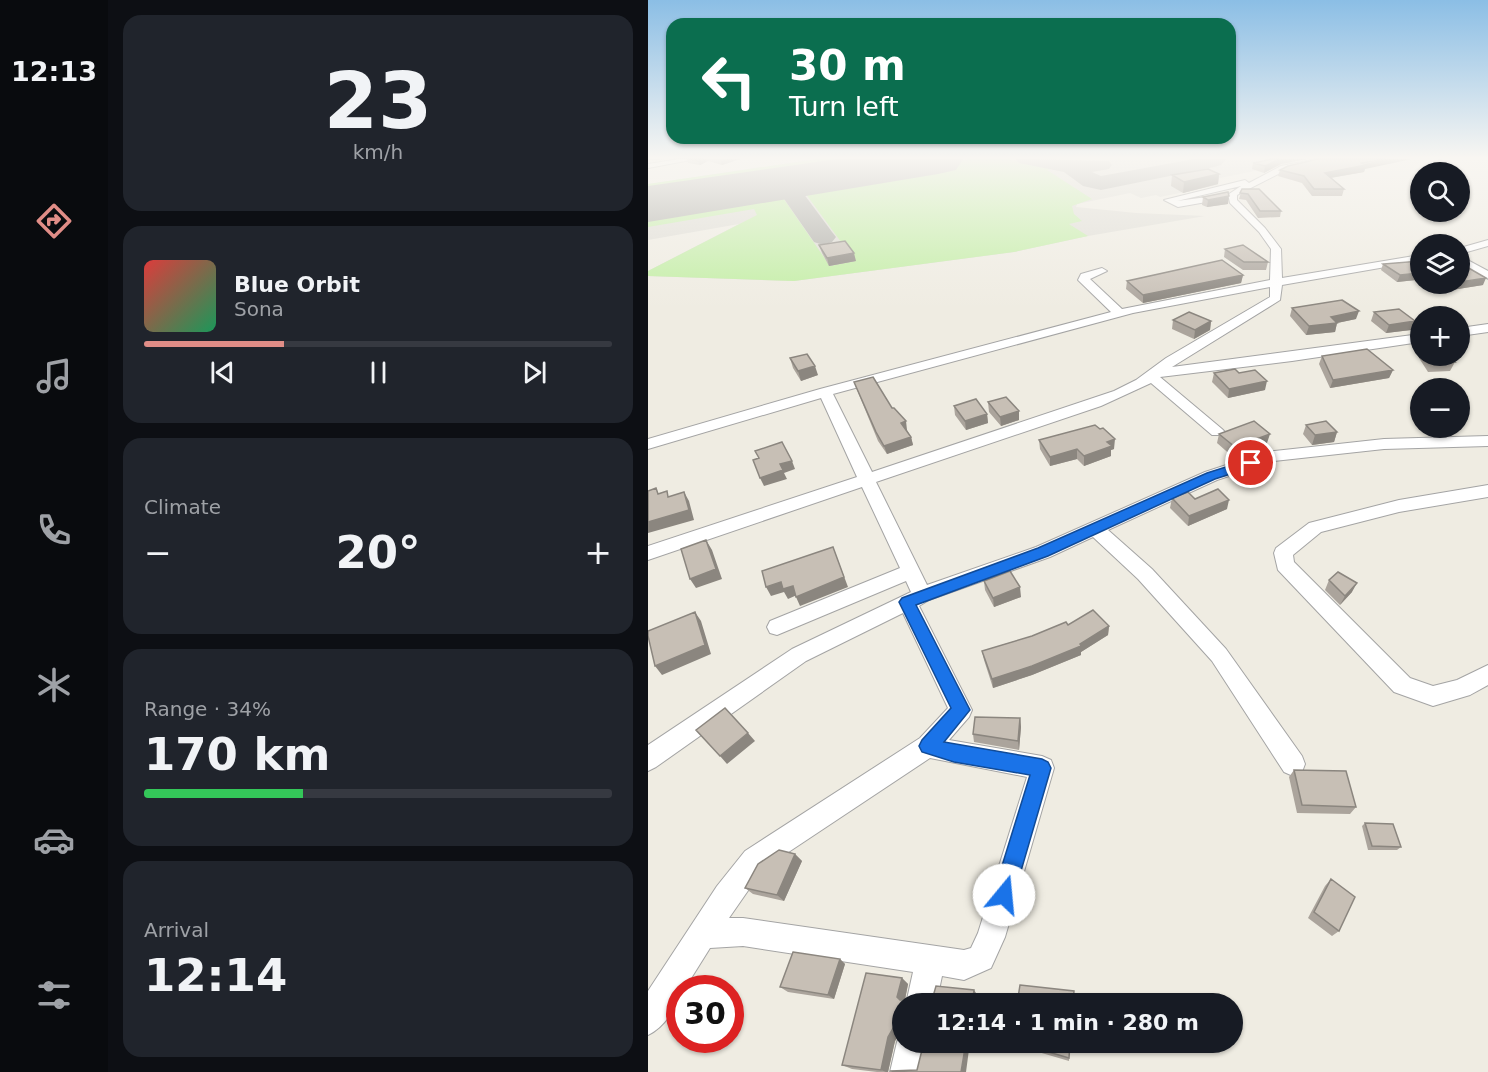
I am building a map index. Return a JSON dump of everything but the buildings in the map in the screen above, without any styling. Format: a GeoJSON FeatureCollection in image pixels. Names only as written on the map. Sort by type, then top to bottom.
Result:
{"type":"FeatureCollection","features":[{"type":"Feature","properties":{"kind":"street"},"geometry":{"type":"LineString","coordinates":[[648,553],[866,478],[1084,407],[1121,394],[1155,375],[1171,361],[1276,298],[1276,249],[1262,230],[1241,209]]}},
{"type":"Feature","properties":{"kind":"street"},"geometry":{"type":"LineString","coordinates":[[1470,248],[1488,243]]}},
{"type":"Feature","properties":{"kind":"street"},"geometry":{"type":"LineString","coordinates":[[648,444],[825,392],[1120,314],[1277,282],[1410,260]]}},
{"type":"Feature","properties":{"kind":"street"},"geometry":{"type":"LineString","coordinates":[[1470,265],[1488,276]]}},
{"type":"Feature","properties":{"kind":"street"},"geometry":{"type":"LineString","coordinates":[[1102,271],[1084,276],[1084,280],[1120,314]]}},
{"type":"Feature","properties":{"kind":"street"},"geometry":{"type":"LineString","coordinates":[[1470,331],[1488,328]]}},
{"type":"Feature","properties":{"kind":"street"},"geometry":{"type":"LineString","coordinates":[[1155,375],[1410,339]]}},
{"type":"Feature","properties":{"kind":"street"},"geometry":{"type":"LineString","coordinates":[[1155,375],[1217,432]]}},
{"type":"Feature","properties":{"kind":"street"},"geometry":{"type":"LineString","coordinates":[[648,1019],[754,860],[928,746],[961,710],[914,599],[910,571],[825,392]]}},
{"type":"Feature","properties":{"kind":"street"},"geometry":{"type":"LineString","coordinates":[[648,759],[799,655],[914,599],[1043,552],[1211,476],[1272,456],[1384,444],[1488,441]]}},
{"type":"Feature","properties":{"kind":"street"},"geometry":{"type":"LineString","coordinates":[[1488,491],[1399,506],[1315,526],[1283,553],[1285,566],[1402,685],[1433,696],[1462,688],[1488,674]]}},
{"type":"Feature","properties":{"kind":"street"},"geometry":{"type":"LineString","coordinates":[[1096,529],[1145,574],[1219,656],[1293,764]]}},
{"type":"Feature","properties":{"kind":"street"},"geometry":{"type":"LineString","coordinates":[[777,627],[910,571]]}},
{"type":"Feature","properties":{"kind":"street"},"geometry":{"type":"LineString","coordinates":[[703,934],[743,932],[964,965],[981,958],[991,937],[1042,768],[954,753],[928,746]]}},
{"type":"Feature","properties":{"kind":"street"},"geometry":{"type":"LineString","coordinates":[[923,993],[930,960]]}},
{"type":"Feature","properties":{"kind":"street"},"geometry":{"type":"LineString","coordinates":[[906,1072],[910,1053]]}},
{"type":"Feature","properties":{"kind":"shaded area"},"geometry":{"type":"Polygon","coordinates":[[[648,209],[1096,209],[1205,216],[1088,236],[1014,252],[794,281],[648,276],[648,271],[739,224],[648,240],[648,209]]]}},
{"type":"Feature","properties":{"kind":"green space"},"geometry":{"type":"Polygon","coordinates":[[[654,209],[754,209],[648,227],[648,210],[654,209]]]}},
{"type":"Feature","properties":{"kind":"green space"},"geometry":{"type":"Polygon","coordinates":[[[754,209],[791,209],[830,266],[855,261],[817,209],[1073,209],[1074,214],[1082,221],[1069,224],[1088,236],[1014,252],[794,281],[648,276],[648,271],[757,215],[754,209]]]}},
{"type":"Feature","properties":{"kind":"taxiway"},"geometry":{"type":"LineString","coordinates":[[803,209],[823,237]]}},
{"type":"Feature","properties":{"kind":"route"},"geometry":{"type":"LineString","coordinates":[[1004,895],[1042,768],[954,753],[928,746],[961,710],[907,602],[1043,552],[1211,476],[1251,463]]}}]}
